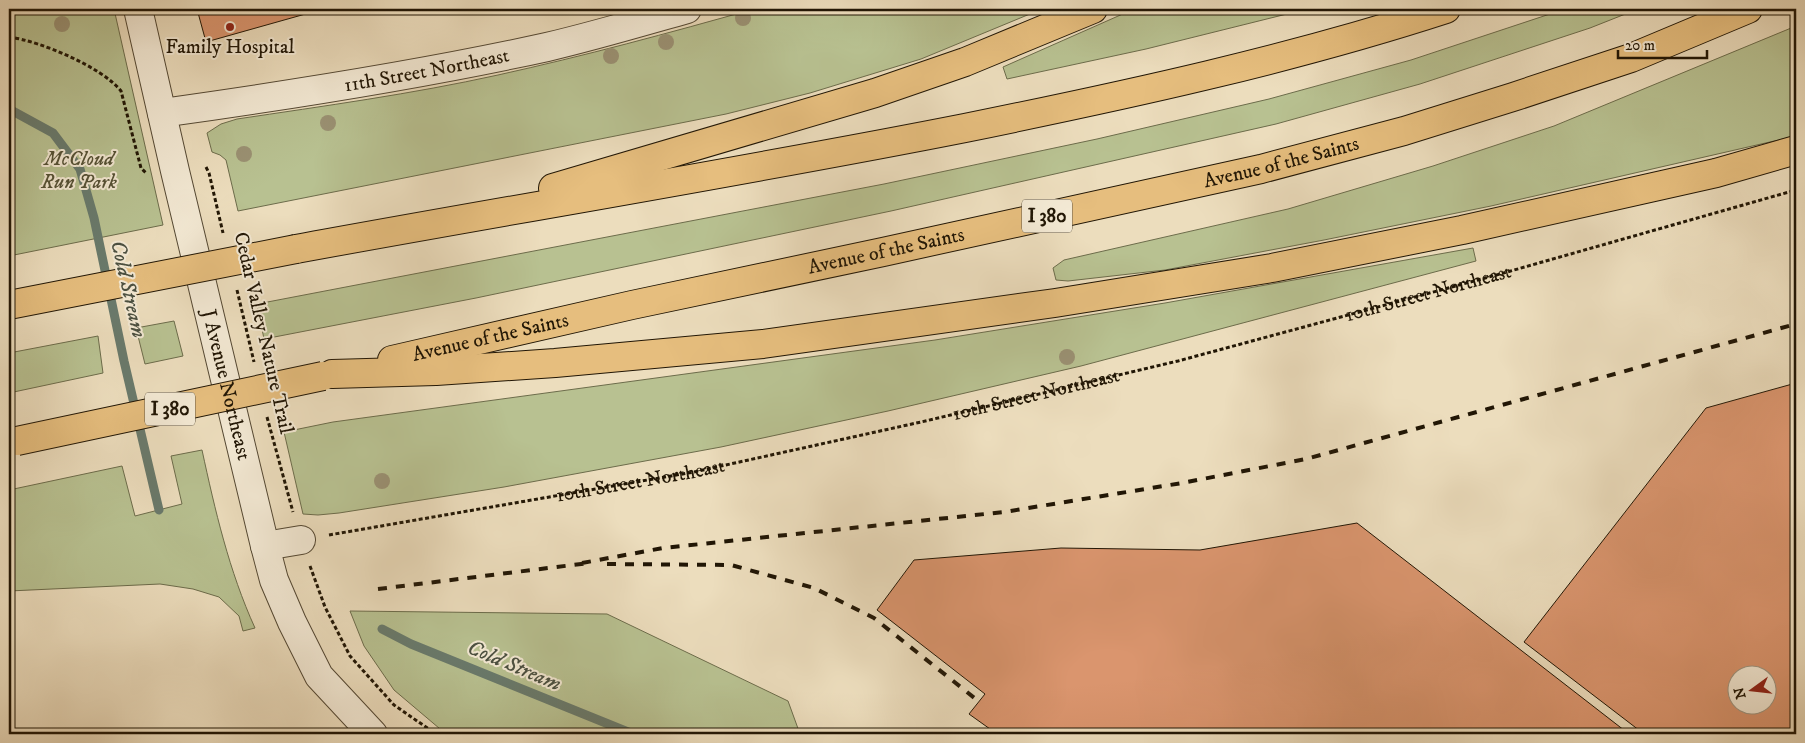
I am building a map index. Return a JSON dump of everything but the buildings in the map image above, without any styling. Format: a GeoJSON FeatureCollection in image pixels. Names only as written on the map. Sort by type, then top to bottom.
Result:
{"type":"FeatureCollection","features":[{"type":"Feature","properties":{"kind":"highway"},"geometry":{"type":"LineString","coordinates":[[458,219],[582,179],[876,93],[965,62],[1093,9]]}},
{"type":"Feature","properties":{"kind":"highway"},"geometry":{"type":"LineString","coordinates":[[9,305],[458,219],[835,154],[1114,98],[1240,68],[1371,33],[1446,9]]}},
{"type":"Feature","properties":{"kind":"highway","name":"Avenue of the Saints"},"geometry":{"type":"LineString","coordinates":[[13,442],[328,375],[632,305],[1261,169],[1404,131],[1513,97],[1631,58],[1748,9]]}},
{"type":"Feature","properties":{"kind":"highway"},"geometry":{"type":"LineString","coordinates":[[328,375],[436,371],[555,363],[762,344],[1055,303],[1272,268],[1452,232],[1716,173],[1796,150]]}},
{"type":"Feature","properties":{"kind":"street","name":"J Avenue Northeast"},"geometry":{"type":"LineString","coordinates":[[138,9],[274,580],[292,622],[319,676],[373,734]]}},
{"type":"Feature","properties":{"kind":"street","name":"11th Street Northeast"},"geometry":{"type":"LineString","coordinates":[[162,113],[271,98],[438,70],[550,46],[658,13],[687,9]]}},
{"type":"Feature","properties":{"kind":"street"},"geometry":{"type":"LineString","coordinates":[[265,546],[301,540]]}},
{"type":"Feature","properties":{"kind":"path"},"geometry":{"type":"LineString","coordinates":[[9,36],[55,50],[102,74],[115,83],[122,91],[142,171],[152,176]]}},
{"type":"Feature","properties":{"kind":"path","name":"Cedar Valley Nature Trail"},"geometry":{"type":"LineString","coordinates":[[200,166],[206,167],[209,173],[224,238]]}},
{"type":"Feature","properties":{"kind":"path","name":"10th Street Northeast"},"geometry":{"type":"LineString","coordinates":[[301,540],[694,472],[921,422],[1178,362],[1500,274],[1796,190]]}},
{"type":"Feature","properties":{"kind":"path","name":"Cedar Valley Nature Trail"},"geometry":{"type":"LineString","coordinates":[[236,286],[256,371]]}},
{"type":"Feature","properties":{"kind":"path","name":"Cedar Valley Nature Trail"},"geometry":{"type":"LineString","coordinates":[[265,408],[292,512]]}},
{"type":"Feature","properties":{"kind":"path"},"geometry":{"type":"LineString","coordinates":[[301,540],[325,608],[350,656],[394,705],[436,734]]}},
{"type":"Feature","properties":{"kind":"green space","name":"McCloud Run Park"},"geometry":{"type":"Polygon","coordinates":[[[9,9],[114,9],[163,225],[9,256],[9,9]]]}},
{"type":"Feature","properties":{"kind":"green space"},"geometry":{"type":"Polygon","coordinates":[[[754,9],[1042,9],[921,59],[810,93],[726,114],[238,211],[226,160],[212,152],[207,133],[221,124],[237,119],[401,94],[498,75],[626,44],[754,9]]]}},
{"type":"Feature","properties":{"kind":"green space"},"geometry":{"type":"Polygon","coordinates":[[[1134,9],[1307,9],[1146,49],[1007,79],[1003,67],[1134,9]]]}},
{"type":"Feature","properties":{"kind":"green space"},"geometry":{"type":"Polygon","coordinates":[[[1565,9],[1638,9],[1590,28],[1420,84],[1276,124],[891,211],[476,298],[264,339],[257,304],[884,184],[1097,139],[1269,99],[1411,60],[1565,9]]]}},
{"type":"Feature","properties":{"kind":"green space"},"geometry":{"type":"Polygon","coordinates":[[[1796,26],[1796,136],[1491,206],[1324,240],[1165,270],[1068,281],[1056,280],[1053,268],[1064,260],[1288,209],[1433,166],[1554,126],[1796,26]]]}},
{"type":"Feature","properties":{"kind":"green space"},"geometry":{"type":"Polygon","coordinates":[[[1473,248],[1476,261],[1081,366],[888,411],[721,447],[504,487],[339,513],[303,514],[284,432],[333,422],[935,340],[1165,303],[1473,248]]]}},
{"type":"Feature","properties":{"kind":"green space"},"geometry":{"type":"Polygon","coordinates":[[[174,321],[183,356],[145,364],[136,328],[174,321]]]}},
{"type":"Feature","properties":{"kind":"green space"},"geometry":{"type":"Polygon","coordinates":[[[98,336],[103,373],[9,393],[9,353],[98,336]]]}},
{"type":"Feature","properties":{"kind":"green space"},"geometry":{"type":"Polygon","coordinates":[[[202,450],[230,562],[255,628],[243,631],[239,616],[219,597],[193,589],[160,584],[9,591],[9,490],[122,466],[135,516],[182,504],[171,456],[202,450]]]}},
{"type":"Feature","properties":{"kind":"green space"},"geometry":{"type":"Polygon","coordinates":[[[350,611],[607,614],[788,701],[800,734],[446,734],[394,690],[364,646],[350,611]]]}},
{"type":"Feature","properties":{"kind":"waterway","name":"Cold Stream"},"geometry":{"type":"LineString","coordinates":[[9,109],[53,133],[80,169],[94,218],[124,361],[159,510]]}},
{"type":"Feature","properties":{"kind":"waterway","name":"Cold Stream"},"geometry":{"type":"LineString","coordinates":[[382,629],[411,644],[633,734]]}},
{"type":"Feature","properties":{"kind":"railway"},"geometry":{"type":"LineString","coordinates":[[582,563],[663,548],[1004,512],[1182,483],[1306,459],[1796,324]]}},
{"type":"Feature","properties":{"kind":"railway"},"geometry":{"type":"LineString","coordinates":[[378,589],[589,563]]}},
{"type":"Feature","properties":{"kind":"railway"},"geometry":{"type":"LineString","coordinates":[[607,564],[731,565],[814,588],[874,618],[977,700]]}},
{"type":"Feature","properties":{"kind":"place","name":"Family Hospital"},"geometry":{"type":"Point","coordinates":[230,27]}}]}
